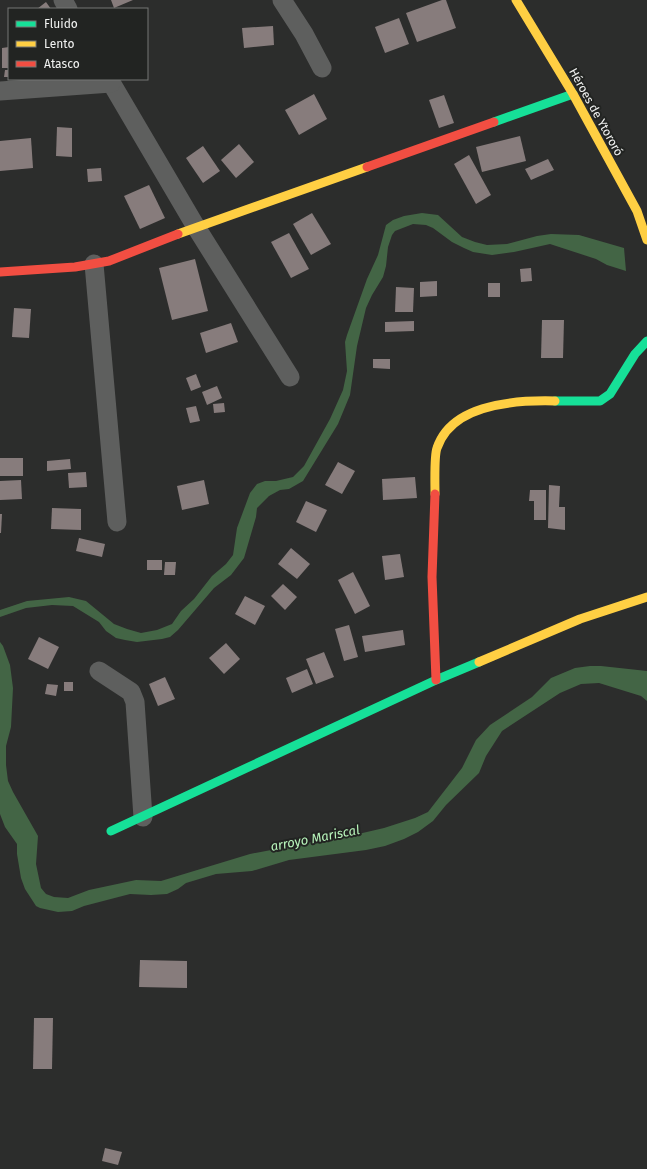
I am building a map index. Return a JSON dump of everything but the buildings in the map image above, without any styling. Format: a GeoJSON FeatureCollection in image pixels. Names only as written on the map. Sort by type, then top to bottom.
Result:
{"type":"FeatureCollection","features":[{"type":"Feature","properties":{"kind":"street"},"geometry":{"type":"LineString","coordinates":[[282,0],[304,34],[322,68]]}},
{"type":"Feature","properties":{"kind":"street","name":"Héroes de Ytororó"},"geometry":{"type":"LineString","coordinates":[[516,0],[573,94],[636,211],[647,240]]}},
{"type":"Feature","properties":{"kind":"street"},"geometry":{"type":"LineString","coordinates":[[0,91],[110,81],[196,227],[290,377]]}},
{"type":"Feature","properties":{"kind":"street"},"geometry":{"type":"LineString","coordinates":[[0,272],[75,267],[109,261],[196,227],[573,94]]}},
{"type":"Feature","properties":{"kind":"street"},"geometry":{"type":"LineString","coordinates":[[94,264],[117,522]]}},
{"type":"Feature","properties":{"kind":"street"},"geometry":{"type":"LineString","coordinates":[[436,680],[432,570],[436,449],[444,433],[457,422],[479,410],[504,403],[553,401],[600,402],[610,394],[635,354],[647,341]]}},
{"type":"Feature","properties":{"kind":"street"},"geometry":{"type":"LineString","coordinates":[[111,831],[436,680],[580,619],[647,597]]}},
{"type":"Feature","properties":{"kind":"street"},"geometry":{"type":"LineString","coordinates":[[99,671],[131,692],[135,702],[143,817]]}},
{"type":"Feature","properties":{"kind":"shaded area"},"geometry":{"type":"Polygon","coordinates":[[[422,213],[438,215],[462,237],[487,245],[507,244],[551,234],[579,235],[624,248],[626,271],[607,265],[596,259],[550,244],[492,255],[473,252],[464,248],[426,225],[413,224],[395,231],[388,247],[383,277],[366,308],[357,346],[350,395],[338,424],[303,481],[289,489],[280,490],[269,496],[257,508],[256,517],[244,558],[231,575],[214,588],[178,630],[170,637],[162,639],[137,642],[116,638],[106,631],[99,622],[73,606],[52,605],[26,608],[0,617],[0,610],[27,601],[69,597],[86,601],[114,624],[141,633],[157,630],[172,624],[181,611],[194,599],[212,576],[226,564],[233,555],[237,528],[250,493],[257,484],[265,481],[276,481],[293,477],[304,466],[330,419],[343,390],[347,371],[345,342],[367,279],[378,255],[386,225],[393,220],[404,216],[422,213]]]}},
{"type":"Feature","properties":{"kind":"shaded area"},"geometry":{"type":"Polygon","coordinates":[[[0,642],[10,665],[13,688],[11,727],[6,746],[8,781],[38,836],[36,864],[41,888],[46,894],[54,897],[68,898],[89,890],[136,880],[161,881],[250,854],[341,835],[354,835],[384,828],[415,818],[428,812],[462,768],[476,740],[490,725],[532,697],[551,678],[575,668],[601,666],[647,671],[647,701],[641,696],[599,683],[581,684],[560,693],[502,731],[486,756],[479,773],[446,805],[433,821],[418,832],[385,846],[366,850],[289,860],[252,871],[216,874],[186,883],[167,894],[130,894],[84,906],[72,911],[58,912],[36,906],[25,889],[21,878],[17,844],[5,827],[0,814],[0,642]]]}},
{"type":"Feature","properties":{"kind":"traffic: fast"},"geometry":{"type":"LineString","coordinates":[[494,122],[573,94]]}},
{"type":"Feature","properties":{"kind":"traffic: fast"},"geometry":{"type":"LineString","coordinates":[[555,401],[600,401],[610,394],[635,354],[647,341]]}},
{"type":"Feature","properties":{"kind":"traffic: fast"},"geometry":{"type":"LineString","coordinates":[[111,831],[436,680],[479,662]]}},
{"type":"Feature","properties":{"kind":"traffic: slow"},"geometry":{"type":"LineString","coordinates":[[516,0],[573,94],[637,211],[647,240]]}},
{"type":"Feature","properties":{"kind":"traffic: slow"},"geometry":{"type":"LineString","coordinates":[[178,234],[367,167]]}},
{"type":"Feature","properties":{"kind":"traffic: slow"},"geometry":{"type":"LineString","coordinates":[[435,494],[435,463],[437,448],[445,433],[456,422],[471,413],[487,407],[522,402],[555,401]]}},
{"type":"Feature","properties":{"kind":"traffic: slow"},"geometry":{"type":"LineString","coordinates":[[479,662],[580,619],[647,597]]}},
{"type":"Feature","properties":{"kind":"traffic: jam"},"geometry":{"type":"LineString","coordinates":[[367,167],[494,122]]}},
{"type":"Feature","properties":{"kind":"traffic: jam"},"geometry":{"type":"LineString","coordinates":[[0,272],[75,267],[109,261],[178,234]]}},
{"type":"Feature","properties":{"kind":"traffic: jam"},"geometry":{"type":"LineString","coordinates":[[435,494],[432,577],[436,680]]}},
{"type":"Feature","properties":{"kind":"water label","name":"arroyo Mariscal"},"geometry":{"type":"Point","coordinates":[315,838]}}]}
